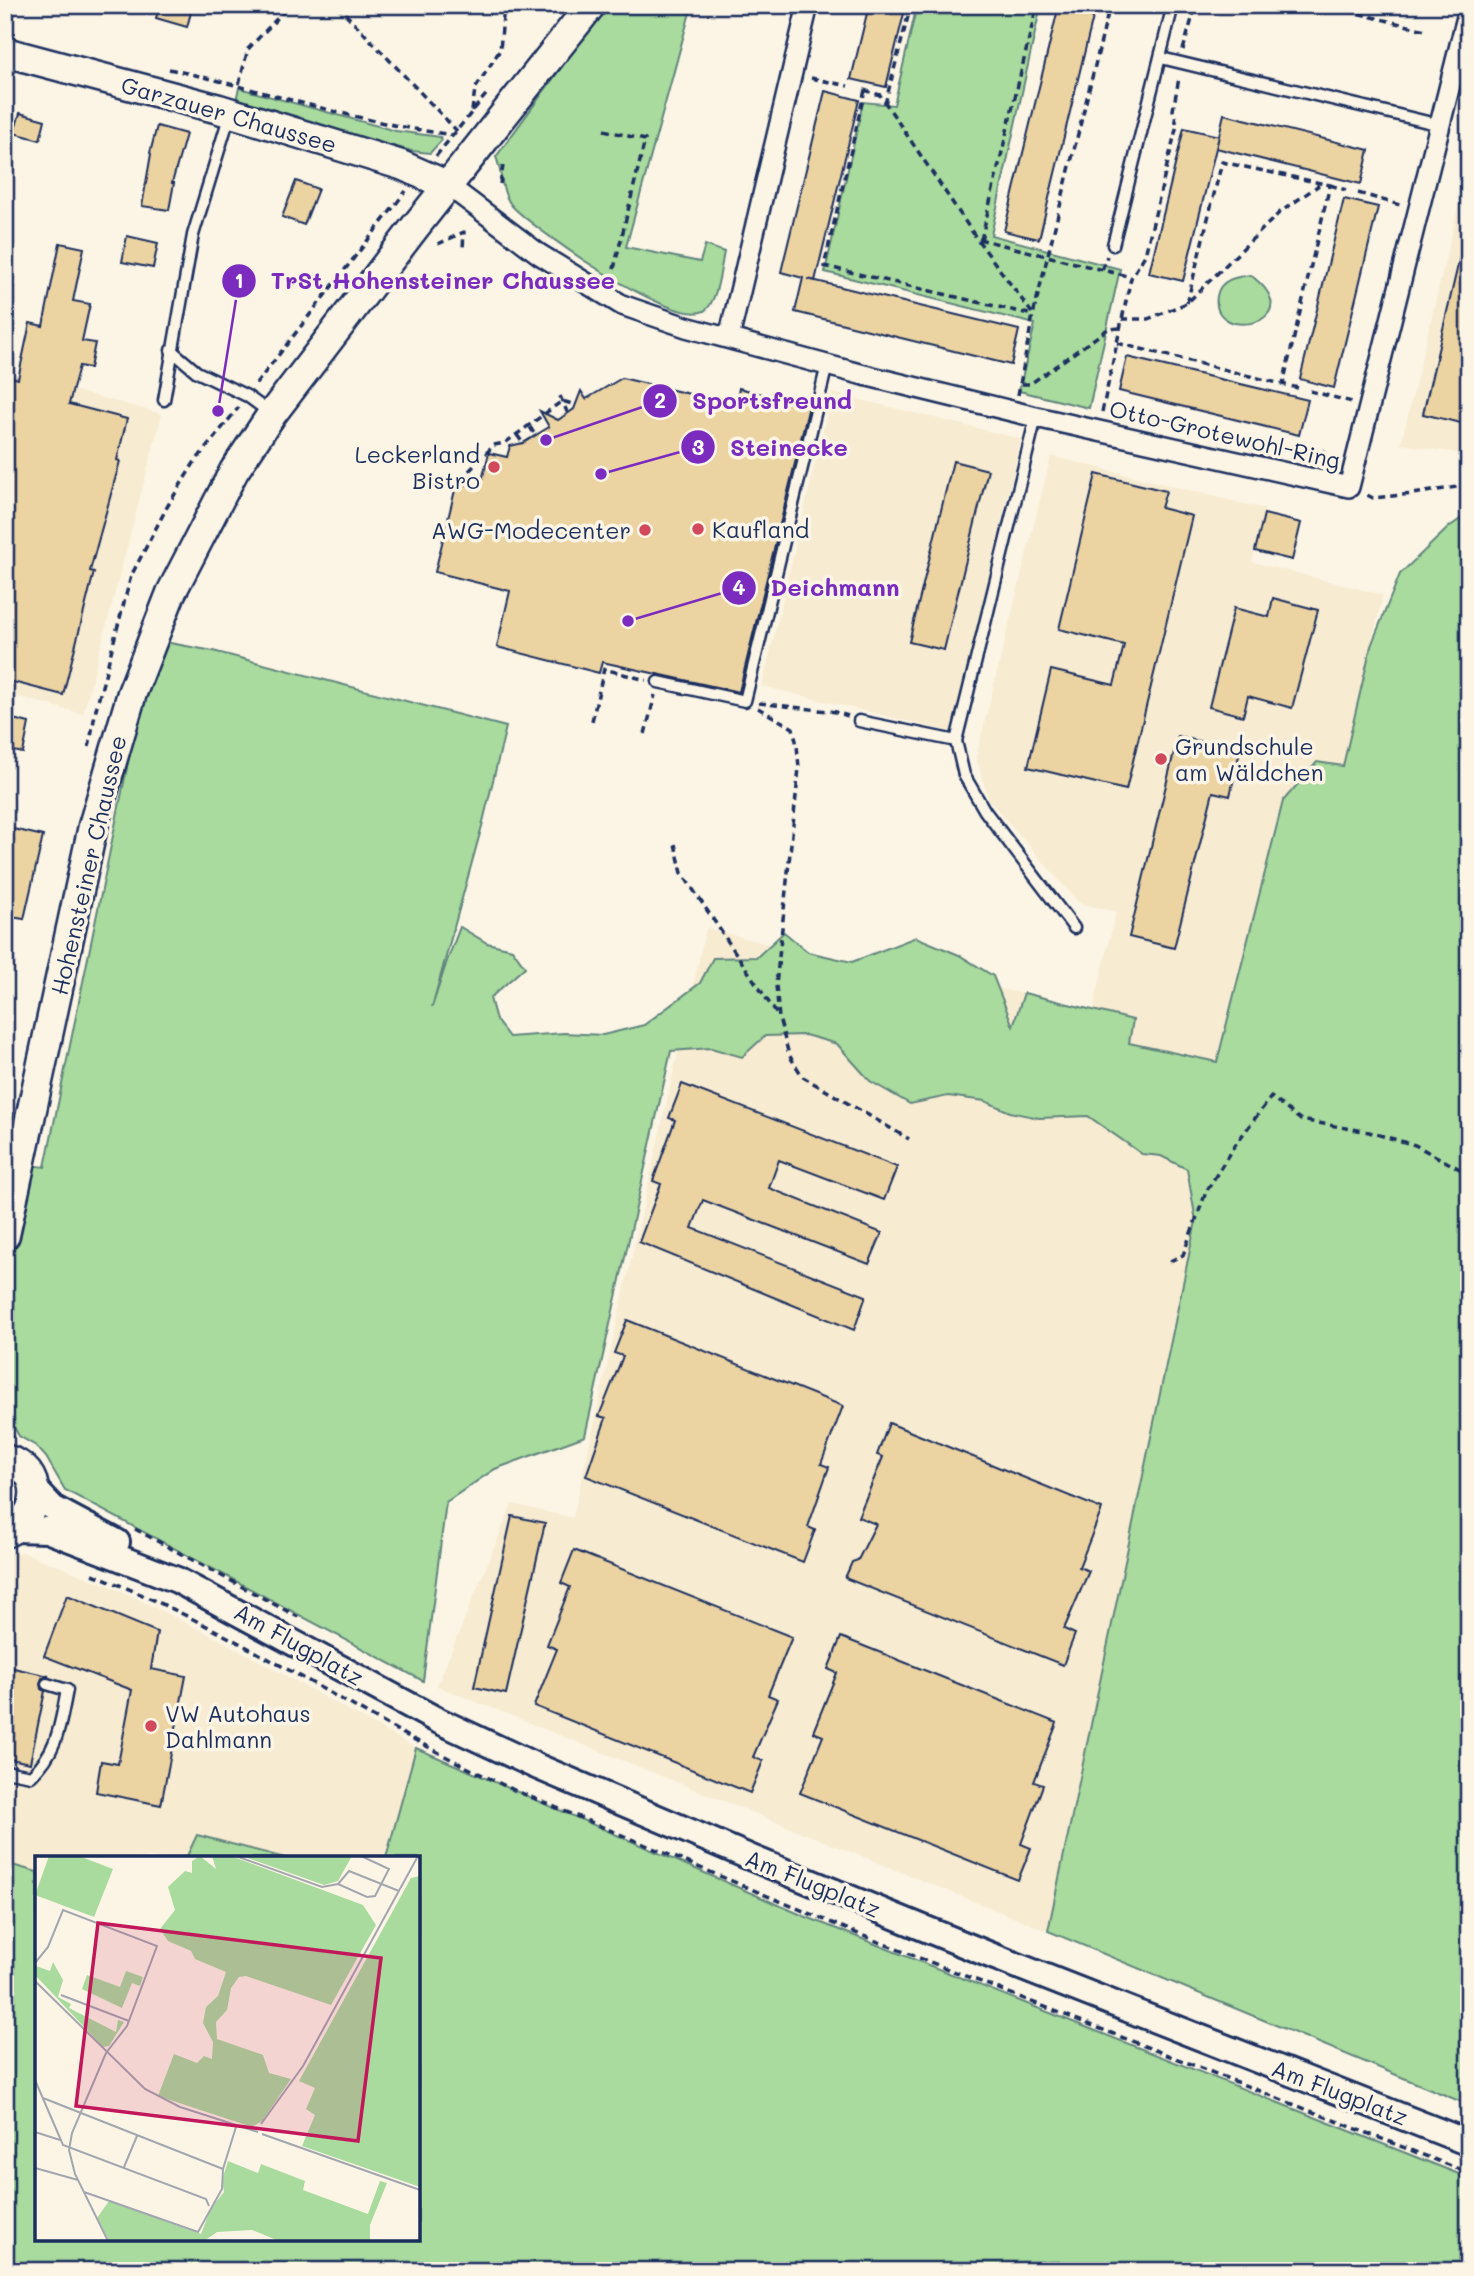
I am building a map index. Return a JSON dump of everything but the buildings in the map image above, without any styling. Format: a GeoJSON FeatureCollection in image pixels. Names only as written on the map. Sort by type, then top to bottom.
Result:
{"type":"FeatureCollection","features":[{"type":"Feature","properties":{"kind":"main road","name":"Hohensteiner Chaussee"},"geometry":{"type":"LineString","coordinates":[[5,1235],[93,826],[128,705],[171,593],[234,471],[272,414],[591,5]]}},
{"type":"Feature","properties":{"kind":"main road","name":"Garzauer Chaussee"},"geometry":{"type":"LineString","coordinates":[[5,52],[230,113],[421,172],[449,186]]}},
{"type":"Feature","properties":{"kind":"main road"},"geometry":{"type":"LineString","coordinates":[[6,1459],[22,1467],[34,1488],[30,1513],[24,1522],[10,1531]]}},
{"type":"Feature","properties":{"kind":"street"},"geometry":{"type":"LineString","coordinates":[[729,338],[808,5]]}},
{"type":"Feature","properties":{"kind":"street","name":"Otto-Grotewohl-Ring"},"geometry":{"type":"LineString","coordinates":[[449,186],[539,254],[605,295],[622,305],[685,327],[1036,417],[1349,487],[1469,9]]}},
{"type":"Feature","properties":{"kind":"street","name":"Am Flugplatz"},"geometry":{"type":"LineString","coordinates":[[34,1488],[53,1508],[135,1552],[177,1580],[435,1719],[536,1766],[978,1950],[1469,2143]]}},
{"type":"Feature","properties":{"kind":"street","name":"Am Flugplatz"},"geometry":{"type":"LineString","coordinates":[[10,1531],[47,1530],[177,1580]]}},
{"type":"Feature","properties":{"kind":"lane"},"geometry":{"type":"LineString","coordinates":[[1113,245],[1173,5]]}},
{"type":"Feature","properties":{"kind":"lane"},"geometry":{"type":"LineString","coordinates":[[1161,58],[1440,125]]}},
{"type":"Feature","properties":{"kind":"lane"},"geometry":{"type":"LineString","coordinates":[[164,400],[193,235],[230,113]]}},
{"type":"Feature","properties":{"kind":"lane"},"geometry":{"type":"LineString","coordinates":[[171,349],[197,372],[247,396],[272,414]]}},
{"type":"Feature","properties":{"kind":"lane"},"geometry":{"type":"LineString","coordinates":[[658,682],[745,701],[827,365]]}},
{"type":"Feature","properties":{"kind":"lane"},"geometry":{"type":"LineString","coordinates":[[1036,417],[956,741],[964,775],[985,811],[1074,928]]}},
{"type":"Feature","properties":{"kind":"lane"},"geometry":{"type":"LineString","coordinates":[[859,721],[956,741]]}},
{"type":"Feature","properties":{"kind":"lane"},"geometry":{"type":"LineString","coordinates":[[5,1771],[31,1776],[46,1762],[60,1724],[67,1690],[47,1684]]}},
{"type":"Feature","properties":{"kind":"path"},"geometry":{"type":"LineString","coordinates":[[230,113],[248,49],[290,5]]}},
{"type":"Feature","properties":{"kind":"path"},"geometry":{"type":"LineString","coordinates":[[337,5],[455,133]]}},
{"type":"Feature","properties":{"kind":"path"},"geometry":{"type":"LineString","coordinates":[[471,114],[475,89],[500,50],[504,5]]}},
{"type":"Feature","properties":{"kind":"path"},"geometry":{"type":"LineString","coordinates":[[886,104],[911,5]]}},
{"type":"Feature","properties":{"kind":"path"},"geometry":{"type":"LineString","coordinates":[[979,239],[1037,5]]}},
{"type":"Feature","properties":{"kind":"path"},"geometry":{"type":"LineString","coordinates":[[1014,410],[1033,315],[1110,5]]}},
{"type":"Feature","properties":{"kind":"path"},"geometry":{"type":"LineString","coordinates":[[1098,431],[1131,278],[1145,255],[1177,125],[1172,110],[1180,63],[1196,5]]}},
{"type":"Feature","properties":{"kind":"path"},"geometry":{"type":"LineString","coordinates":[[1324,5],[1425,30]]}},
{"type":"Feature","properties":{"kind":"path"},"geometry":{"type":"LineString","coordinates":[[164,67],[411,130],[455,133]]}},
{"type":"Feature","properties":{"kind":"path"},"geometry":{"type":"LineString","coordinates":[[811,78],[848,86]]}},
{"type":"Feature","properties":{"kind":"path"},"geometry":{"type":"LineString","coordinates":[[421,172],[497,81]]}},
{"type":"Feature","properties":{"kind":"path"},"geometry":{"type":"LineString","coordinates":[[864,90],[880,95],[1033,315],[824,266],[864,90]]}},
{"type":"Feature","properties":{"kind":"path"},"geometry":{"type":"LineString","coordinates":[[604,130],[645,140],[611,282],[605,295]]}},
{"type":"Feature","properties":{"kind":"path"},"geometry":{"type":"LineString","coordinates":[[1187,303],[1223,162],[1346,190]]}},
{"type":"Feature","properties":{"kind":"path"},"geometry":{"type":"LineString","coordinates":[[500,184],[503,166]]}},
{"type":"Feature","properties":{"kind":"path"},"geometry":{"type":"LineString","coordinates":[[1122,319],[1148,319],[1187,303],[1279,213],[1320,184]]}},
{"type":"Feature","properties":{"kind":"path"},"geometry":{"type":"LineString","coordinates":[[1283,384],[1330,185]]}},
{"type":"Feature","properties":{"kind":"path"},"geometry":{"type":"LineString","coordinates":[[1358,193],[1420,209]]}},
{"type":"Feature","properties":{"kind":"path"},"geometry":{"type":"LineString","coordinates":[[438,244],[464,232],[463,248]]}},
{"type":"Feature","properties":{"kind":"path"},"geometry":{"type":"LineString","coordinates":[[979,239],[1131,278]]}},
{"type":"Feature","properties":{"kind":"path"},"geometry":{"type":"LineString","coordinates":[[1021,384],[1030,384],[1108,329],[1120,328]]}},
{"type":"Feature","properties":{"kind":"path"},"geometry":{"type":"LineString","coordinates":[[1117,343],[1298,388]]}},
{"type":"Feature","properties":{"kind":"path"},"geometry":{"type":"LineString","coordinates":[[1310,391],[1371,406]]}},
{"type":"Feature","properties":{"kind":"path"},"geometry":{"type":"LineString","coordinates":[[561,399],[576,405]]}},
{"type":"Feature","properties":{"kind":"path"},"geometry":{"type":"LineString","coordinates":[[561,399],[568,414]]}},
{"type":"Feature","properties":{"kind":"path"},"geometry":{"type":"LineString","coordinates":[[469,471],[494,445],[505,443],[530,427],[561,399]]}},
{"type":"Feature","properties":{"kind":"path"},"geometry":{"type":"LineString","coordinates":[[530,427],[535,435]]}},
{"type":"Feature","properties":{"kind":"path"},"geometry":{"type":"LineString","coordinates":[[517,435],[523,443]]}},
{"type":"Feature","properties":{"kind":"path"},"geometry":{"type":"LineString","coordinates":[[1349,487],[1373,498],[1469,485]]}},
{"type":"Feature","properties":{"kind":"path"},"geometry":{"type":"LineString","coordinates":[[592,720],[604,669],[658,682],[645,734]]}},
{"type":"Feature","properties":{"kind":"path"},"geometry":{"type":"LineString","coordinates":[[745,701],[836,712],[859,721]]}},
{"type":"Feature","properties":{"kind":"path"},"geometry":{"type":"LineString","coordinates":[[745,701],[793,729],[797,745],[799,768],[776,985],[779,1018],[789,1055],[803,1077],[909,1139]]}},
{"type":"Feature","properties":{"kind":"path"},"geometry":{"type":"LineString","coordinates":[[675,844],[682,873],[779,1018]]}},
{"type":"Feature","properties":{"kind":"path"},"geometry":{"type":"LineString","coordinates":[[1170,1261],[1183,1255],[1206,1192],[1232,1149],[1271,1097],[1301,1120],[1369,1132],[1415,1145],[1469,1174]]}},
{"type":"Feature","properties":{"kind":"path"},"geometry":{"type":"LineString","coordinates":[[133,1528],[299,1618]]}},
{"type":"Feature","properties":{"kind":"path"},"geometry":{"type":"LineString","coordinates":[[85,1571],[136,1591],[190,1618],[447,1758],[514,1790],[874,1940],[1469,2173]]}},
{"type":"Feature","properties":{"kind":"shaded area"},"geometry":{"type":"Polygon","coordinates":[[[1469,162],[1469,455],[1401,444],[1469,162]]]}},
{"type":"Feature","properties":{"kind":"shaded area"},"geometry":{"type":"Polygon","coordinates":[[[5,372],[162,414],[83,714],[5,693],[5,372]]]}},
{"type":"Feature","properties":{"kind":"shaded area"},"geometry":{"type":"Polygon","coordinates":[[[832,393],[1021,439],[952,732],[762,686],[832,393]]]}},
{"type":"Feature","properties":{"kind":"shaded area"},"geometry":{"type":"Polygon","coordinates":[[[1051,456],[1265,509],[1252,562],[1383,595],[1343,767],[1283,801],[1217,1062],[1128,1043],[1252,1083],[1048,1931],[437,1686],[512,1504],[573,1518],[706,928],[871,971],[875,960],[1093,1010],[1116,912],[1079,903],[989,800],[976,757],[1051,456]]]}},
{"type":"Feature","properties":{"kind":"shaded area"},"geometry":{"type":"Polygon","coordinates":[[[22,1552],[117,1589],[221,1640],[416,1748],[387,1856],[277,1856],[197,1835],[187,1856],[35,1856],[35,1871],[5,1863],[5,1555],[22,1552]]]}},
{"type":"Feature","properties":{"kind":"green space"},"geometry":{"type":"Polygon","coordinates":[[[607,5],[692,5],[626,247],[700,262],[705,245],[724,252],[715,293],[704,311],[687,312],[664,305],[606,274],[527,219],[513,207],[504,189],[496,157],[607,5]]]}},
{"type":"Feature","properties":{"kind":"green space"},"geometry":{"type":"Polygon","coordinates":[[[917,5],[1041,5],[991,235],[1120,269],[1089,408],[1019,391],[1035,324],[825,272],[863,102],[894,105],[917,5]]]}},
{"type":"Feature","properties":{"kind":"green space"},"geometry":{"type":"Polygon","coordinates":[[[239,88],[396,131],[440,137],[442,140],[430,153],[412,151],[235,104],[239,88]]]}},
{"type":"Feature","properties":{"kind":"green space"},"geometry":{"type":"Polygon","coordinates":[[[1251,275],[1266,290],[1271,303],[1269,313],[1261,320],[1249,323],[1226,319],[1218,310],[1217,296],[1221,286],[1230,280],[1251,275]]]}},
{"type":"Feature","properties":{"kind":"green space"},"geometry":{"type":"Polygon","coordinates":[[[1469,513],[1469,2105],[1048,1931],[1196,1221],[1187,1169],[1161,1156],[1142,1154],[1088,1116],[1039,1118],[1010,1112],[985,1101],[948,1096],[910,1104],[870,1081],[837,1044],[805,1035],[765,1036],[742,1057],[711,1048],[671,1051],[585,1436],[495,1469],[446,1502],[423,1681],[65,1490],[46,1457],[36,1446],[19,1436],[11,1422],[5,1418],[5,1275],[30,1165],[45,1167],[138,714],[159,641],[213,651],[506,727],[432,1007],[460,927],[487,943],[512,949],[525,967],[490,998],[496,1020],[509,1037],[564,1033],[603,1035],[644,1025],[700,983],[713,958],[757,957],[784,932],[808,952],[852,962],[916,937],[959,955],[993,976],[1013,1026],[1024,993],[1133,1020],[1129,1043],[1217,1062],[1283,801],[1317,762],[1343,766],[1371,646],[1400,574],[1449,527],[1469,513]]]}},
{"type":"Feature","properties":{"kind":"green space"},"geometry":{"type":"Polygon","coordinates":[[[416,1748],[804,1916],[1469,2178],[1469,2271],[5,2271],[5,1863],[35,1871],[35,2241],[420,2241],[420,1856],[387,1856],[416,1748]]]}},
{"type":"Feature","properties":{"kind":"green space"},"geometry":{"type":"Polygon","coordinates":[[[197,1835],[277,1856],[187,1856],[197,1835]]]}},
{"type":"Feature","properties":{"kind":"place","name":"TrSt Hohensteiner Chaussee"},"geometry":{"type":"Point","coordinates":[218,411]}},
{"type":"Feature","properties":{"kind":"place","name":"Sportsfreund"},"geometry":{"type":"Point","coordinates":[546,440]}},
{"type":"Feature","properties":{"kind":"place","name":"Leckerland Bistro"},"geometry":{"type":"Point","coordinates":[494,467]}},
{"type":"Feature","properties":{"kind":"place","name":"Steinecke"},"geometry":{"type":"Point","coordinates":[601,474]}},
{"type":"Feature","properties":{"kind":"place","name":"Kaufland"},"geometry":{"type":"Point","coordinates":[698,529]}},
{"type":"Feature","properties":{"kind":"place","name":"AWG-Modecenter"},"geometry":{"type":"Point","coordinates":[645,530]}},
{"type":"Feature","properties":{"kind":"place","name":"Deichmann"},"geometry":{"type":"Point","coordinates":[628,621]}},
{"type":"Feature","properties":{"kind":"place","name":"Grundschule am Wäldchen"},"geometry":{"type":"Point","coordinates":[1161,759]}},
{"type":"Feature","properties":{"kind":"place","name":"VW Autohaus Dahlmann"},"geometry":{"type":"Point","coordinates":[151,1726]}}]}
